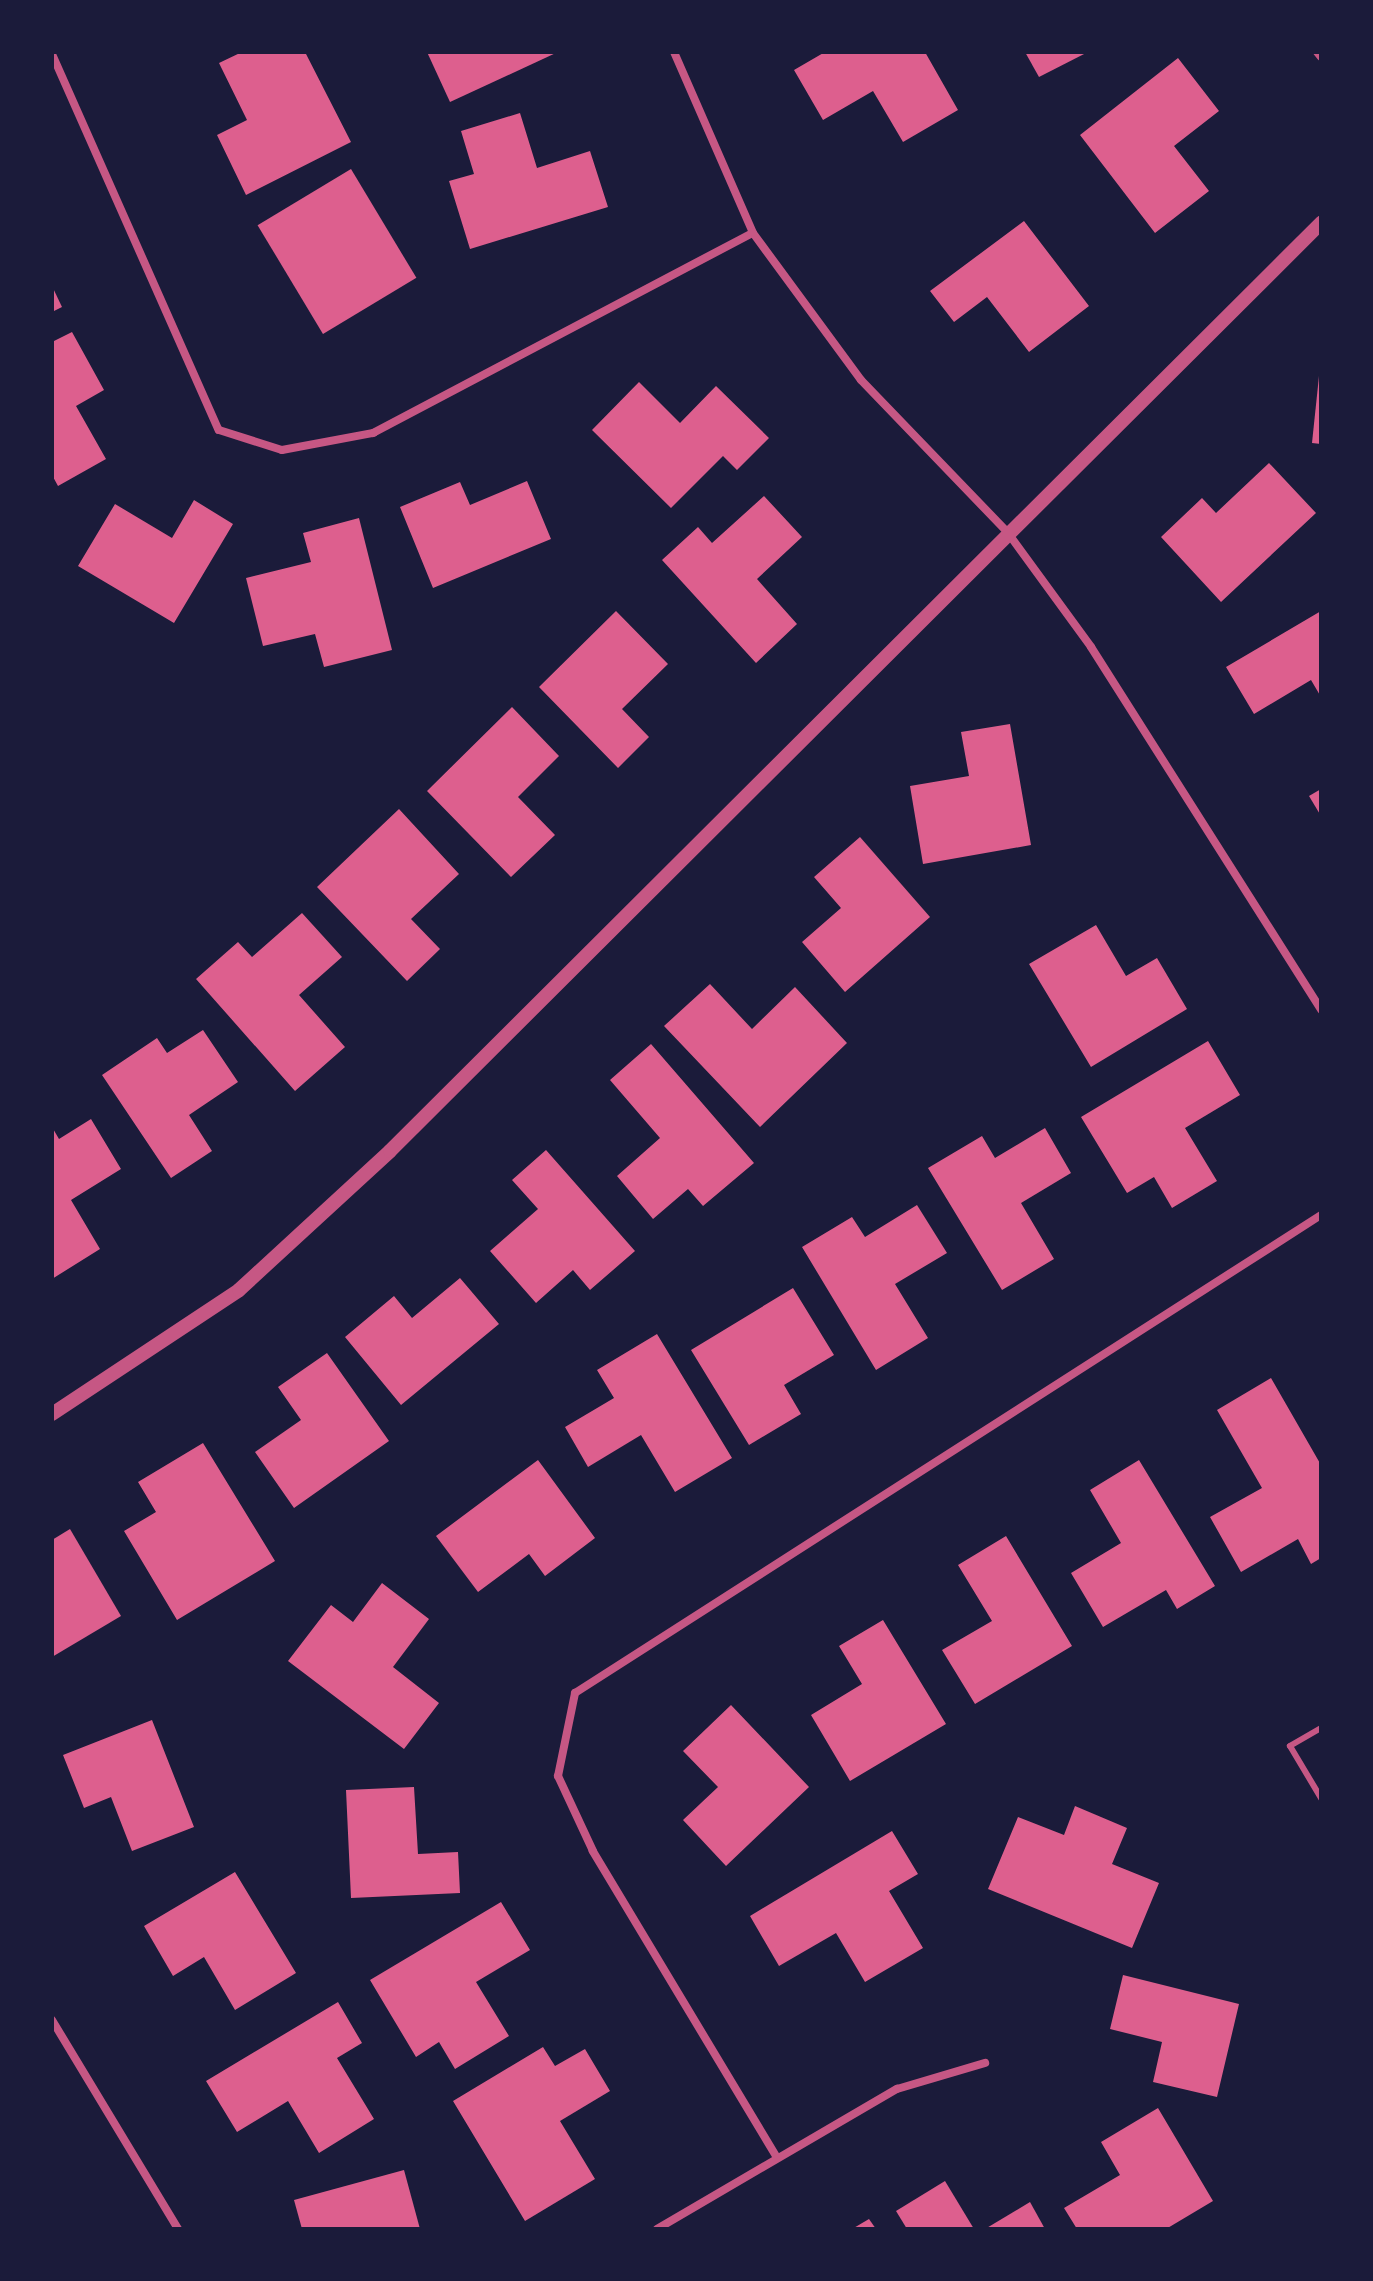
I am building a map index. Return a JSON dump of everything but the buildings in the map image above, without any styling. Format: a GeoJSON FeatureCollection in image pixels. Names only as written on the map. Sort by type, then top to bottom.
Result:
{"type":"FeatureCollection","features":[{"type":"Feature","properties":{"kind":"street"},"geometry":{"type":"LineString","coordinates":[[674,52],[753,233],[861,380],[1008,533],[1091,647],[1321,1010]]}},
{"type":"Feature","properties":{"kind":"street"},"geometry":{"type":"LineString","coordinates":[[1317,52],[1321,57]]}},
{"type":"Feature","properties":{"kind":"street"},"geometry":{"type":"LineString","coordinates":[[52,54],[219,430],[282,450],[373,433],[753,233]]}},
{"type":"Feature","properties":{"kind":"street"},"geometry":{"type":"LineString","coordinates":[[52,1414],[239,1290],[355,1183],[1321,223]]}},
{"type":"Feature","properties":{"kind":"street"},"geometry":{"type":"LineString","coordinates":[[776,2156],[593,1851],[558,1776],[575,1693],[1321,1215]]}},
{"type":"Feature","properties":{"kind":"street"},"geometry":{"type":"LineString","coordinates":[[52,2020],[178,2229]]}},
{"type":"Feature","properties":{"kind":"street"},"geometry":{"type":"LineString","coordinates":[[657,2229],[776,2156],[897,2089],[985,2063]]}},
{"type":"Feature","properties":{"kind":"lane"},"geometry":{"type":"LineString","coordinates":[[1321,1728],[1290,1746],[1321,1798]]}}]}
